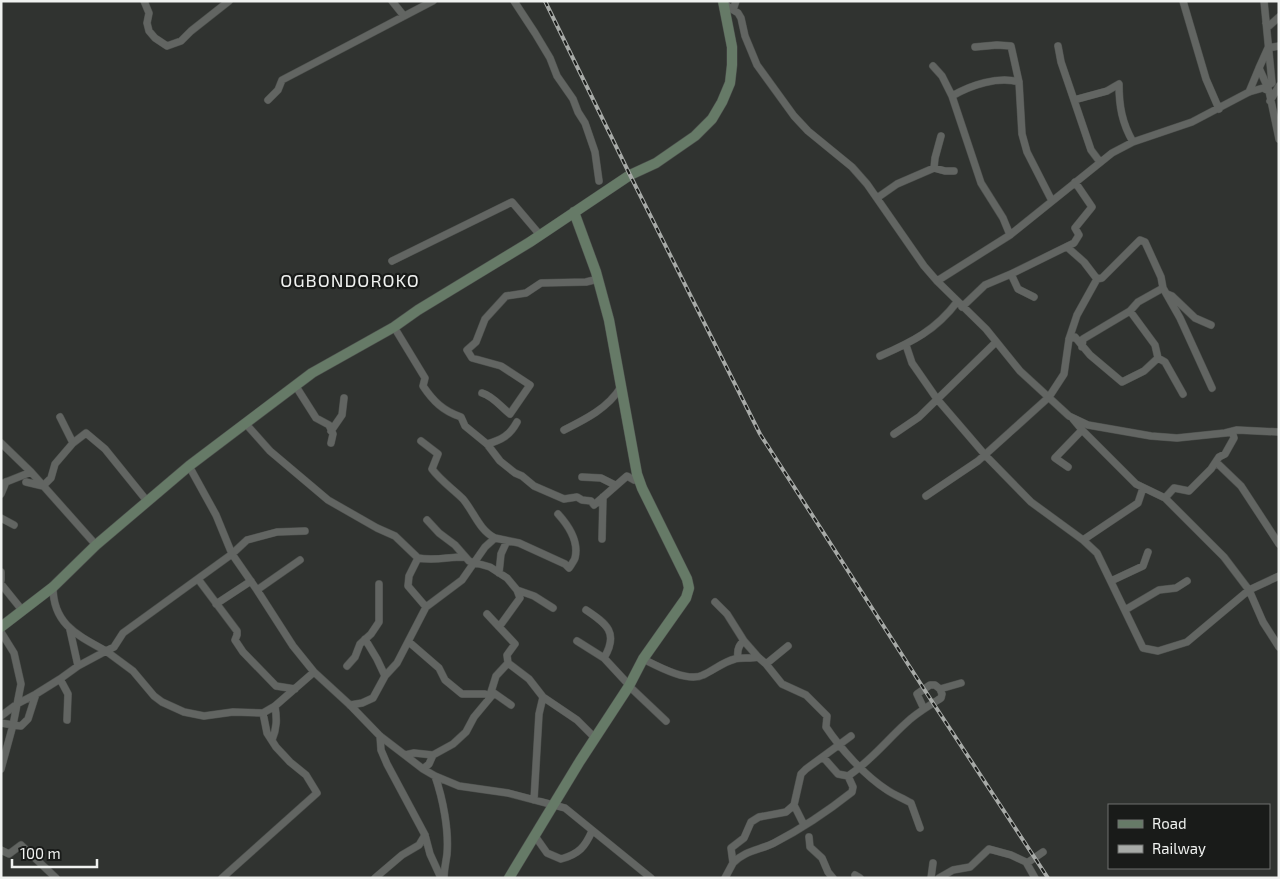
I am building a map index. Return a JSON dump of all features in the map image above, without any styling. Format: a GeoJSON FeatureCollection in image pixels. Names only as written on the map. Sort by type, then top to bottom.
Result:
{"type":"FeatureCollection","features":[{"type":"Feature","properties":{"kind":"main road"},"geometry":{"type":"LineString","coordinates":[[1,627],[53,587],[96,545],[189,466],[295,385],[312,373],[394,327],[418,310],[540,235],[630,175],[656,163],[695,136],[712,119],[730,83],[732,47],[724,3]]}},
{"type":"Feature","properties":{"kind":"main road"},"geometry":{"type":"LineString","coordinates":[[509,878],[629,686],[643,659],[686,598],[689,588],[679,560],[642,488],[637,474],[609,320],[598,279],[574,212]]}},
{"type":"Feature","properties":{"kind":"street"},"geometry":{"type":"LineString","coordinates":[[144,1],[149,13],[147,23],[149,31],[155,38],[167,46],[182,41],[191,31],[229,1]]}},
{"type":"Feature","properties":{"kind":"street"},"geometry":{"type":"LineString","coordinates":[[392,1],[404,16]]}},
{"type":"Feature","properties":{"kind":"street"},"geometry":{"type":"LineString","coordinates":[[268,100],[278,90],[282,80],[433,1]]}},
{"type":"Feature","properties":{"kind":"street"},"geometry":{"type":"LineString","coordinates":[[514,1],[550,58],[557,76],[573,99],[595,152],[599,181]]}},
{"type":"Feature","properties":{"kind":"street"},"geometry":{"type":"LineString","coordinates":[[734,10],[736,1]]}},
{"type":"Feature","properties":{"kind":"street"},"geometry":{"type":"LineString","coordinates":[[1183,1],[1206,79],[1219,109]]}},
{"type":"Feature","properties":{"kind":"street"},"geometry":{"type":"LineString","coordinates":[[1264,1],[1273,86],[1270,101],[1279,139]]}},
{"type":"Feature","properties":{"kind":"street"},"geometry":{"type":"LineString","coordinates":[[724,3],[741,18],[757,65],[794,116],[808,131],[852,167],[877,198],[924,266],[986,329],[1020,370],[1073,419],[1136,484],[1165,498],[1224,557],[1249,590],[1263,622],[1279,647]]}},
{"type":"Feature","properties":{"kind":"street"},"geometry":{"type":"LineString","coordinates":[[1266,23],[1269,26],[1279,17]]}},
{"type":"Feature","properties":{"kind":"street"},"geometry":{"type":"LineString","coordinates":[[975,47],[1010,46],[1019,82],[1022,134],[1027,152],[1052,201]]}},
{"type":"Feature","properties":{"kind":"street"},"geometry":{"type":"LineString","coordinates":[[1058,46],[1061,62],[1091,150],[1100,162]]}},
{"type":"Feature","properties":{"kind":"street"},"geometry":{"type":"LineString","coordinates":[[1268,48],[1279,46]]}},
{"type":"Feature","properties":{"kind":"street"},"geometry":{"type":"LineString","coordinates":[[1249,92],[1268,48]]}},
{"type":"Feature","properties":{"kind":"street"},"geometry":{"type":"LineString","coordinates":[[933,66],[942,76],[952,96],[981,183],[1003,218],[1010,235]]}},
{"type":"Feature","properties":{"kind":"street"},"geometry":{"type":"LineString","coordinates":[[1259,68],[1273,86]]}},
{"type":"Feature","properties":{"kind":"street"},"geometry":{"type":"LineString","coordinates":[[952,96],[981,84],[1008,79],[1019,82]]}},
{"type":"Feature","properties":{"kind":"street"},"geometry":{"type":"LineString","coordinates":[[1074,100],[1106,91],[1120,84],[1120,115],[1126,131],[1133,142]]}},
{"type":"Feature","properties":{"kind":"street"},"geometry":{"type":"LineString","coordinates":[[937,281],[1010,235],[1112,153],[1133,142],[1192,122],[1249,92],[1273,86]]}},
{"type":"Feature","properties":{"kind":"street"},"geometry":{"type":"LineString","coordinates":[[1106,91],[1115,97],[1119,103]]}},
{"type":"Feature","properties":{"kind":"street"},"geometry":{"type":"LineString","coordinates":[[934,168],[934,158],[942,136]]}},
{"type":"Feature","properties":{"kind":"street"},"geometry":{"type":"LineString","coordinates":[[877,198],[897,184],[934,168],[954,171]]}},
{"type":"Feature","properties":{"kind":"street"},"geometry":{"type":"LineString","coordinates":[[880,356],[906,345],[945,318],[984,285],[1012,274],[1074,243],[1079,235],[1075,228],[1092,207],[1075,182]]}},
{"type":"Feature","properties":{"kind":"street"},"geometry":{"type":"LineString","coordinates":[[392,261],[512,202],[540,235]]}},
{"type":"Feature","properties":{"kind":"street"},"geometry":{"type":"LineString","coordinates":[[926,496],[985,455],[1049,397],[1064,374],[1069,339],[1077,315],[1097,279],[1102,278],[1140,240],[1144,242],[1153,257],[1165,291],[1180,318],[1212,388]]}},
{"type":"Feature","properties":{"kind":"street"},"geometry":{"type":"LineString","coordinates":[[1067,247],[1084,262],[1097,279]]}},
{"type":"Feature","properties":{"kind":"street"},"geometry":{"type":"LineString","coordinates":[[1012,274],[1018,290],[1034,297]]}},
{"type":"Feature","properties":{"kind":"street"},"geometry":{"type":"LineString","coordinates":[[482,393],[488,394],[500,407],[510,414],[530,385],[501,366],[472,358],[467,350],[476,342],[485,319],[506,296],[526,292],[541,283],[586,282],[598,279]]}},
{"type":"Feature","properties":{"kind":"street"},"geometry":{"type":"LineString","coordinates":[[1082,347],[1083,340],[1130,311],[1138,302],[1165,291]]}},
{"type":"Feature","properties":{"kind":"street"},"geometry":{"type":"LineString","coordinates":[[1165,291],[1195,318],[1211,325]]}},
{"type":"Feature","properties":{"kind":"street"},"geometry":{"type":"LineString","coordinates":[[1130,311],[1155,345],[1158,358],[1165,362],[1183,394]]}},
{"type":"Feature","properties":{"kind":"street"},"geometry":{"type":"LineString","coordinates":[[394,327],[425,378],[423,386],[430,395],[443,408],[461,417],[465,426],[487,444],[500,461],[534,486],[564,499],[577,497],[582,500],[591,501],[594,505],[626,476],[634,480],[637,474]]}},
{"type":"Feature","properties":{"kind":"street"},"geometry":{"type":"LineString","coordinates":[[1069,339],[1075,337],[1082,347],[1122,382],[1144,371],[1158,358]]}},
{"type":"Feature","properties":{"kind":"street"},"geometry":{"type":"LineString","coordinates":[[894,434],[918,417],[996,342]]}},
{"type":"Feature","properties":{"kind":"street"},"geometry":{"type":"LineString","coordinates":[[906,345],[912,363],[937,399],[985,455],[1031,502],[1083,540],[1097,553],[1143,648],[1158,651],[1187,642],[1249,590],[1279,576]]}},
{"type":"Feature","properties":{"kind":"street"},"geometry":{"type":"LineString","coordinates":[[295,385],[316,418],[329,425],[333,434],[330,443]]}},
{"type":"Feature","properties":{"kind":"street"},"geometry":{"type":"LineString","coordinates":[[564,430],[589,417],[609,403],[621,386]]}},
{"type":"Feature","properties":{"kind":"street"},"geometry":{"type":"LineString","coordinates":[[331,431],[342,414],[344,398]]}},
{"type":"Feature","properties":{"kind":"street"},"geometry":{"type":"LineString","coordinates":[[60,417],[74,443]]}},
{"type":"Feature","properties":{"kind":"street"},"geometry":{"type":"LineString","coordinates":[[1073,419],[1088,424],[1151,436],[1177,438],[1237,430],[1279,432]]}},
{"type":"Feature","properties":{"kind":"street"},"geometry":{"type":"LineString","coordinates":[[487,444],[501,440],[512,432],[518,422]]}},
{"type":"Feature","properties":{"kind":"street"},"geometry":{"type":"LineString","coordinates":[[245,423],[270,451],[328,500],[382,531],[396,536],[418,558],[431,561],[448,557],[464,557]]}},
{"type":"Feature","properties":{"kind":"street"},"geometry":{"type":"LineString","coordinates":[[1068,467],[1055,458],[1082,430]]}},
{"type":"Feature","properties":{"kind":"street"},"geometry":{"type":"LineString","coordinates":[[1165,498],[1174,488],[1189,491],[1211,469],[1219,457],[1225,454],[1234,438],[1232,432]]}},
{"type":"Feature","properties":{"kind":"street"},"geometry":{"type":"LineString","coordinates":[[43,486],[51,478],[55,464],[86,433],[105,449],[147,501]]}},
{"type":"Feature","properties":{"kind":"street"},"geometry":{"type":"LineString","coordinates":[[421,440],[438,454],[432,469],[442,482],[462,498],[488,535],[519,543],[565,564],[569,568],[575,558],[573,536],[567,524],[558,514]]}},
{"type":"Feature","properties":{"kind":"street"},"geometry":{"type":"LineString","coordinates":[[1,443],[31,472],[96,545]]}},
{"type":"Feature","properties":{"kind":"street"},"geometry":{"type":"LineString","coordinates":[[1216,462],[1241,486],[1279,544]]}},
{"type":"Feature","properties":{"kind":"street"},"geometry":{"type":"LineString","coordinates":[[189,466],[216,515],[232,554],[292,646],[314,672],[380,736],[423,769],[459,786],[508,794],[570,811],[651,878]]}},
{"type":"Feature","properties":{"kind":"street"},"geometry":{"type":"LineString","coordinates":[[1,494],[4,483],[31,472]]}},
{"type":"Feature","properties":{"kind":"street"},"geometry":{"type":"LineString","coordinates":[[582,476],[601,478],[615,485]]}},
{"type":"Feature","properties":{"kind":"street"},"geometry":{"type":"LineString","coordinates":[[26,482],[43,486]]}},
{"type":"Feature","properties":{"kind":"street"},"geometry":{"type":"LineString","coordinates":[[1083,540],[1138,503],[1143,488]]}},
{"type":"Feature","properties":{"kind":"street"},"geometry":{"type":"LineString","coordinates":[[602,539],[603,497]]}},
{"type":"Feature","properties":{"kind":"street"},"geometry":{"type":"LineString","coordinates":[[1,518],[14,525]]}},
{"type":"Feature","properties":{"kind":"street"},"geometry":{"type":"LineString","coordinates":[[427,520],[469,561],[490,567],[507,578],[517,590],[520,598],[499,627]]}},
{"type":"Feature","properties":{"kind":"street"},"geometry":{"type":"LineString","coordinates":[[1,716],[17,704],[60,680],[78,666],[114,647],[123,633],[232,554],[247,540],[277,532],[305,531]]}},
{"type":"Feature","properties":{"kind":"street"},"geometry":{"type":"LineString","coordinates":[[350,705],[362,703],[373,698],[384,676],[397,663],[426,608],[462,580],[485,546],[495,538]]}},
{"type":"Feature","properties":{"kind":"street"},"geometry":{"type":"LineString","coordinates":[[499,573],[501,554],[507,541]]}},
{"type":"Feature","properties":{"kind":"street"},"geometry":{"type":"LineString","coordinates":[[1110,581],[1142,566],[1148,552]]}},
{"type":"Feature","properties":{"kind":"street"},"geometry":{"type":"LineString","coordinates":[[418,558],[409,576],[408,586],[426,608]]}},
{"type":"Feature","properties":{"kind":"street"},"geometry":{"type":"LineString","coordinates":[[257,590],[300,560]]}},
{"type":"Feature","properties":{"kind":"street"},"geometry":{"type":"LineString","coordinates":[[1,572],[1,580]]}},
{"type":"Feature","properties":{"kind":"street"},"geometry":{"type":"LineString","coordinates":[[198,579],[237,631],[234,640],[243,652],[276,686],[295,689]]}},
{"type":"Feature","properties":{"kind":"street"},"geometry":{"type":"LineString","coordinates":[[216,604],[251,581]]}},
{"type":"Feature","properties":{"kind":"street"},"geometry":{"type":"LineString","coordinates":[[1125,610],[1159,590],[1176,588],[1187,581]]}},
{"type":"Feature","properties":{"kind":"street"},"geometry":{"type":"LineString","coordinates":[[1,584],[22,610]]}},
{"type":"Feature","properties":{"kind":"street"},"geometry":{"type":"LineString","coordinates":[[347,666],[355,656],[360,644],[379,622],[379,584]]}},
{"type":"Feature","properties":{"kind":"street"},"geometry":{"type":"LineString","coordinates":[[53,587],[56,611],[70,630],[106,651],[133,671],[154,696],[173,708],[204,716],[233,712],[263,713],[277,718]]}},
{"type":"Feature","properties":{"kind":"street"},"geometry":{"type":"LineString","coordinates":[[517,590],[534,596],[553,608]]}},
{"type":"Feature","properties":{"kind":"street"},"geometry":{"type":"LineString","coordinates":[[715,602],[727,614],[744,641],[782,684],[806,695],[827,716],[826,727],[839,745],[886,789],[911,802],[920,828]]}},
{"type":"Feature","properties":{"kind":"street"},"geometry":{"type":"LineString","coordinates":[[586,610],[602,621],[610,633],[612,645],[604,658]]}},
{"type":"Feature","properties":{"kind":"street"},"geometry":{"type":"LineString","coordinates":[[487,614],[515,644],[507,655],[508,662],[530,679],[543,696],[577,720],[595,738]]}},
{"type":"Feature","properties":{"kind":"street"},"geometry":{"type":"LineString","coordinates":[[70,630],[78,666]]}},
{"type":"Feature","properties":{"kind":"street"},"geometry":{"type":"LineString","coordinates":[[1,632],[14,653],[21,684],[1,769]]}},
{"type":"Feature","properties":{"kind":"street"},"geometry":{"type":"LineString","coordinates":[[366,639],[381,665],[384,676]]}},
{"type":"Feature","properties":{"kind":"street"},"geometry":{"type":"LineString","coordinates":[[738,658],[737,651],[740,643],[744,641]]}},
{"type":"Feature","properties":{"kind":"street"},"geometry":{"type":"LineString","coordinates":[[409,642],[439,668],[445,680],[462,694],[492,694],[511,705]]}},
{"type":"Feature","properties":{"kind":"street"},"geometry":{"type":"LineString","coordinates":[[577,642],[604,658],[629,686],[666,721]]}},
{"type":"Feature","properties":{"kind":"street"},"geometry":{"type":"LineString","coordinates":[[766,664],[788,646]]}},
{"type":"Feature","properties":{"kind":"street"},"geometry":{"type":"LineString","coordinates":[[643,659],[676,674],[701,676],[724,663],[738,658],[749,659],[758,657]]}},
{"type":"Feature","properties":{"kind":"street"},"geometry":{"type":"LineString","coordinates":[[423,769],[429,764],[434,755],[453,744],[466,732],[474,717],[492,694],[496,676],[508,662]]}},
{"type":"Feature","properties":{"kind":"street"},"geometry":{"type":"LineString","coordinates":[[263,713],[275,706],[314,672]]}},
{"type":"Feature","properties":{"kind":"street"},"geometry":{"type":"LineString","coordinates":[[60,680],[68,694],[67,720]]}},
{"type":"Feature","properties":{"kind":"street"},"geometry":{"type":"LineString","coordinates":[[940,689],[961,683]]}},
{"type":"Feature","properties":{"kind":"street"},"geometry":{"type":"LineString","coordinates":[[823,757],[838,774],[848,776],[881,749],[907,722],[941,698],[940,689],[935,685],[930,685],[917,694],[924,709]]}},
{"type":"Feature","properties":{"kind":"street"},"geometry":{"type":"LineString","coordinates":[[1,723],[21,726],[28,719],[36,694]]}},
{"type":"Feature","properties":{"kind":"street"},"geometry":{"type":"LineString","coordinates":[[534,800],[538,714],[543,696]]}},
{"type":"Feature","properties":{"kind":"street"},"geometry":{"type":"LineString","coordinates":[[272,740],[277,727],[275,706]]}},
{"type":"Feature","properties":{"kind":"street"},"geometry":{"type":"LineString","coordinates":[[222,878],[317,793],[306,775],[290,762],[267,733],[263,713]]}},
{"type":"Feature","properties":{"kind":"street"},"geometry":{"type":"LineString","coordinates":[[380,736],[381,750],[387,764],[426,835],[430,854],[443,878]]}},
{"type":"Feature","properties":{"kind":"street"},"geometry":{"type":"LineString","coordinates":[[733,863],[731,848],[744,838],[751,822],[759,818],[786,812],[794,804],[801,774],[851,736]]}},
{"type":"Feature","properties":{"kind":"street"},"geometry":{"type":"LineString","coordinates":[[405,755],[414,753],[434,755]]}},
{"type":"Feature","properties":{"kind":"street"},"geometry":{"type":"LineString","coordinates":[[435,776],[443,801],[445,823],[447,854],[443,878]]}},
{"type":"Feature","properties":{"kind":"street"},"geometry":{"type":"LineString","coordinates":[[725,878],[733,863],[740,856],[773,843],[835,806],[852,792],[853,787],[848,776]]}},
{"type":"Feature","properties":{"kind":"street"},"geometry":{"type":"LineString","coordinates":[[794,804],[804,824]]}},
{"type":"Feature","properties":{"kind":"street"},"geometry":{"type":"LineString","coordinates":[[535,836],[547,852],[561,859],[572,856],[586,845],[592,830]]}},
{"type":"Feature","properties":{"kind":"street"},"geometry":{"type":"LineString","coordinates":[[375,878],[402,855],[419,845],[426,835]]}},
{"type":"Feature","properties":{"kind":"street"},"geometry":{"type":"LineString","coordinates":[[809,837],[810,847],[822,858],[833,878]]}},
{"type":"Feature","properties":{"kind":"street"},"geometry":{"type":"LineString","coordinates":[[1,850],[9,854],[21,845],[56,878]]}},
{"type":"Feature","properties":{"kind":"street"},"geometry":{"type":"LineString","coordinates":[[939,878],[953,870],[970,867],[990,849],[1011,855],[1027,863],[1035,878]]}},
{"type":"Feature","properties":{"kind":"street"},"geometry":{"type":"LineString","coordinates":[[1027,863],[1044,852]]}},
{"type":"Feature","properties":{"kind":"street"},"geometry":{"type":"LineString","coordinates":[[931,878],[933,864]]}},
{"type":"Feature","properties":{"kind":"railway"},"geometry":{"type":"LineString","coordinates":[[545,1],[760,434],[1048,878]]}},
{"type":"Feature","properties":{"kind":"district","name":"OGBONDOROKO"},"geometry":{"type":"Point","coordinates":[350,280]}}]}
